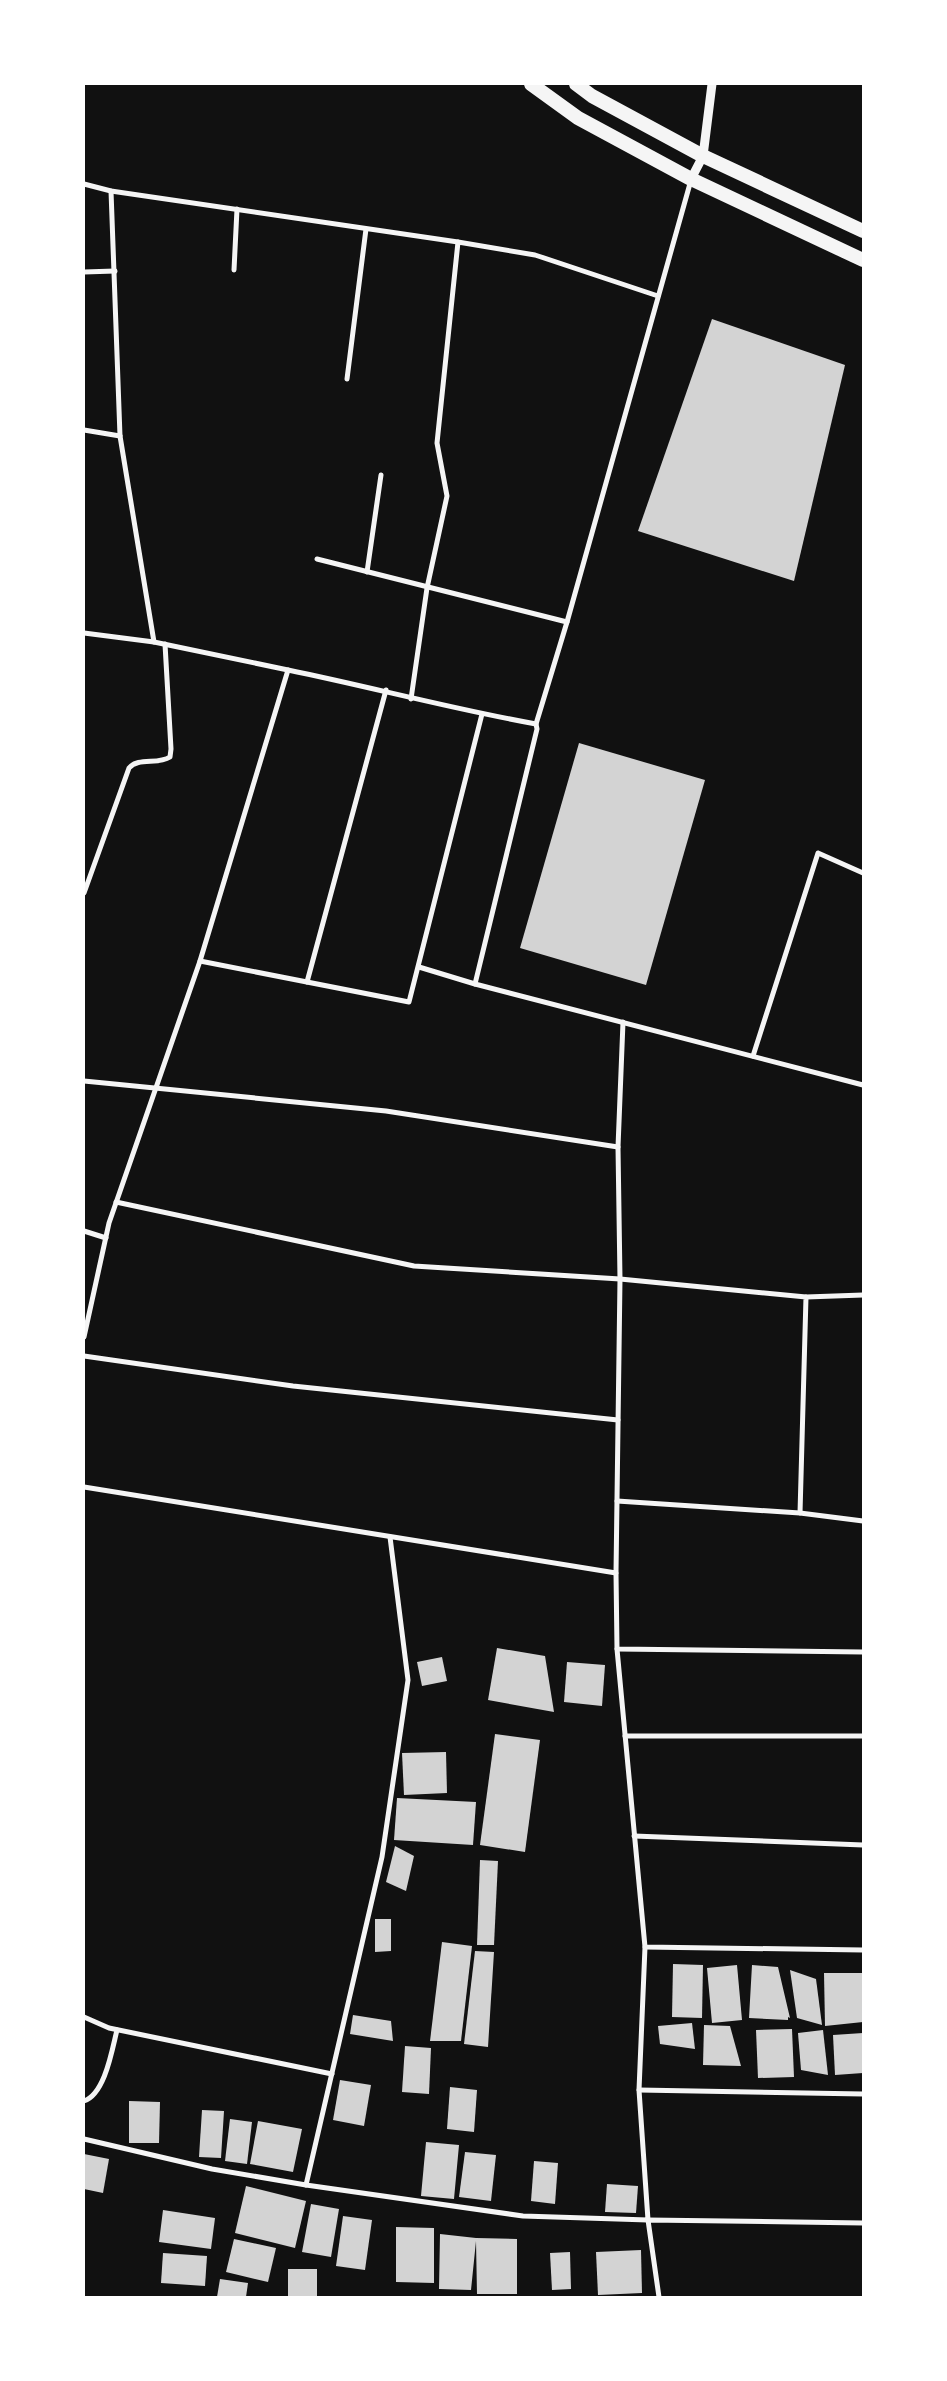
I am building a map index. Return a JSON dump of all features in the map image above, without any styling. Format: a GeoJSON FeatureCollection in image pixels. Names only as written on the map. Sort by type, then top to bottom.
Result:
{"type":"FeatureCollection","features":[{"type":"Feature","properties":{"kind":"highway"},"geometry":{"type":"LineString","coordinates":[[531,84],[578,118],[691,179],[863,260]]}},
{"type":"Feature","properties":{"kind":"highway"},"geometry":{"type":"LineString","coordinates":[[576,84],[592,96],[702,156],[863,231]]}},
{"type":"Feature","properties":{"kind":"street"},"geometry":{"type":"LineString","coordinates":[[475,984],[537,729],[536,724],[567,622],[691,179],[702,156],[712,84]]}},
{"type":"Feature","properties":{"kind":"street"},"geometry":{"type":"LineString","coordinates":[[84,184],[111,191],[535,255],[658,296]]}},
{"type":"Feature","properties":{"kind":"street"},"geometry":{"type":"LineString","coordinates":[[111,191],[120,436],[154,642]]}},
{"type":"Feature","properties":{"kind":"street"},"geometry":{"type":"LineString","coordinates":[[234,270],[237,209]]}},
{"type":"Feature","properties":{"kind":"street"},"geometry":{"type":"LineString","coordinates":[[347,379],[366,229]]}},
{"type":"Feature","properties":{"kind":"street"},"geometry":{"type":"LineString","coordinates":[[411,699],[427,588],[447,496],[437,443],[458,242]]}},
{"type":"Feature","properties":{"kind":"street"},"geometry":{"type":"LineString","coordinates":[[84,272],[115,271]]}},
{"type":"Feature","properties":{"kind":"street"},"geometry":{"type":"LineString","coordinates":[[84,430],[120,436]]}},
{"type":"Feature","properties":{"kind":"street"},"geometry":{"type":"LineString","coordinates":[[367,572],[381,475]]}},
{"type":"Feature","properties":{"kind":"street"},"geometry":{"type":"LineString","coordinates":[[317,559],[567,622]]}},
{"type":"Feature","properties":{"kind":"street"},"geometry":{"type":"LineString","coordinates":[[84,634],[165,644],[386,690],[411,699],[536,724]]}},
{"type":"Feature","properties":{"kind":"street"},"geometry":{"type":"LineString","coordinates":[[84,893],[129,768],[136,763],[163,761],[170,757],[165,644]]}},
{"type":"Feature","properties":{"kind":"street"},"geometry":{"type":"LineString","coordinates":[[84,1337],[116,1202],[157,1089],[200,961],[288,670]]}},
{"type":"Feature","properties":{"kind":"street"},"geometry":{"type":"LineString","coordinates":[[307,982],[386,690]]}},
{"type":"Feature","properties":{"kind":"street"},"geometry":{"type":"LineString","coordinates":[[200,961],[409,1002],[482,714]]}},
{"type":"Feature","properties":{"kind":"street"},"geometry":{"type":"LineString","coordinates":[[753,1056],[818,853],[863,873]]}},
{"type":"Feature","properties":{"kind":"street"},"geometry":{"type":"LineString","coordinates":[[419,967],[475,984],[863,1085]]}},
{"type":"Feature","properties":{"kind":"street"},"geometry":{"type":"LineString","coordinates":[[623,1022],[618,1147],[620,1279],[616,1574],[617,1650],[645,1946],[640,2090],[648,2220],[660,2297]]}},
{"type":"Feature","properties":{"kind":"street"},"geometry":{"type":"LineString","coordinates":[[84,1081],[386,1112],[618,1147]]}},
{"type":"Feature","properties":{"kind":"street"},"geometry":{"type":"LineString","coordinates":[[116,1202],[414,1266],[620,1279],[806,1297],[863,1295]]}},
{"type":"Feature","properties":{"kind":"street"},"geometry":{"type":"LineString","coordinates":[[84,1230],[106,1238]]}},
{"type":"Feature","properties":{"kind":"street"},"geometry":{"type":"LineString","coordinates":[[800,1513],[806,1297]]}},
{"type":"Feature","properties":{"kind":"street"},"geometry":{"type":"LineString","coordinates":[[84,1356],[293,1386],[618,1420]]}},
{"type":"Feature","properties":{"kind":"street"},"geometry":{"type":"LineString","coordinates":[[84,1487],[616,1574]]}},
{"type":"Feature","properties":{"kind":"street"},"geometry":{"type":"LineString","coordinates":[[617,1501],[800,1513],[863,1521]]}},
{"type":"Feature","properties":{"kind":"street"},"geometry":{"type":"LineString","coordinates":[[306,2184],[382,1856],[408,1680],[390,1537]]}},
{"type":"Feature","properties":{"kind":"street"},"geometry":{"type":"LineString","coordinates":[[617,1650],[863,1652]]}},
{"type":"Feature","properties":{"kind":"street"},"geometry":{"type":"LineString","coordinates":[[625,1736],[863,1736]]}},
{"type":"Feature","properties":{"kind":"street"},"geometry":{"type":"LineString","coordinates":[[634,1836],[863,1845]]}},
{"type":"Feature","properties":{"kind":"street"},"geometry":{"type":"LineString","coordinates":[[645,1946],[863,1950]]}},
{"type":"Feature","properties":{"kind":"street"},"geometry":{"type":"LineString","coordinates":[[84,2017],[117,2030],[332,2074]]}},
{"type":"Feature","properties":{"kind":"street"},"geometry":{"type":"LineString","coordinates":[[84,2101],[91,2098],[102,2082],[117,2030]]}},
{"type":"Feature","properties":{"kind":"street"},"geometry":{"type":"LineString","coordinates":[[640,2090],[863,2094]]}},
{"type":"Feature","properties":{"kind":"street"},"geometry":{"type":"LineString","coordinates":[[84,2139],[212,2169],[523,2216],[863,2223]]}},
{"type":"Feature","properties":{"kind":"building"},"geometry":{"type":"Polygon","coordinates":[[[712,319],[845,365],[794,581],[638,531],[712,319]]]}},
{"type":"Feature","properties":{"kind":"building"},"geometry":{"type":"Polygon","coordinates":[[[579,743],[705,780],[646,985],[520,948],[579,743]]]}},
{"type":"Feature","properties":{"kind":"building"},"geometry":{"type":"Polygon","coordinates":[[[497,1648],[545,1656],[554,1712],[488,1700],[497,1648]]]}},
{"type":"Feature","properties":{"kind":"building"},"geometry":{"type":"Polygon","coordinates":[[[442,1657],[447,1681],[422,1686],[417,1662],[442,1657]]]}},
{"type":"Feature","properties":{"kind":"building"},"geometry":{"type":"Polygon","coordinates":[[[567,1662],[605,1665],[602,1706],[564,1702],[567,1662]]]}},
{"type":"Feature","properties":{"kind":"building"},"geometry":{"type":"Polygon","coordinates":[[[495,1734],[540,1740],[525,1852],[480,1845],[495,1734]]]}},
{"type":"Feature","properties":{"kind":"building"},"geometry":{"type":"Polygon","coordinates":[[[446,1752],[447,1793],[404,1795],[402,1753],[446,1752]]]}},
{"type":"Feature","properties":{"kind":"building"},"geometry":{"type":"Polygon","coordinates":[[[397,1798],[476,1802],[473,1845],[394,1840],[397,1798]]]}},
{"type":"Feature","properties":{"kind":"building"},"geometry":{"type":"Polygon","coordinates":[[[395,1846],[414,1856],[406,1891],[386,1882],[395,1846]]]}},
{"type":"Feature","properties":{"kind":"building"},"geometry":{"type":"Polygon","coordinates":[[[480,1860],[498,1861],[494,1945],[477,1945],[480,1860]]]}},
{"type":"Feature","properties":{"kind":"building"},"geometry":{"type":"Polygon","coordinates":[[[375,1919],[391,1919],[391,1951],[375,1952],[375,1919]]]}},
{"type":"Feature","properties":{"kind":"building"},"geometry":{"type":"Polygon","coordinates":[[[442,1942],[472,1946],[461,2041],[430,2041],[442,1942]]]}},
{"type":"Feature","properties":{"kind":"building"},"geometry":{"type":"Polygon","coordinates":[[[475,1951],[494,1952],[488,2047],[464,2044],[475,1951]]]}},
{"type":"Feature","properties":{"kind":"building"},"geometry":{"type":"Polygon","coordinates":[[[673,1964],[703,1965],[702,2018],[672,2017],[673,1964]]]}},
{"type":"Feature","properties":{"kind":"building"},"geometry":{"type":"Polygon","coordinates":[[[737,1965],[742,2020],[712,2023],[707,1968],[737,1965]]]}},
{"type":"Feature","properties":{"kind":"building"},"geometry":{"type":"Polygon","coordinates":[[[752,1965],[778,1967],[790,2018],[788,2017],[788,2020],[749,2018],[752,1965]]]}},
{"type":"Feature","properties":{"kind":"building"},"geometry":{"type":"Polygon","coordinates":[[[790,1970],[816,1979],[822,2025],[797,2018],[790,1970]]]}},
{"type":"Feature","properties":{"kind":"building"},"geometry":{"type":"Polygon","coordinates":[[[824,1973],[863,1973],[863,2022],[825,2026],[824,1973]]]}},
{"type":"Feature","properties":{"kind":"building"},"geometry":{"type":"Polygon","coordinates":[[[353,2015],[391,2021],[393,2041],[350,2034],[353,2015]]]}},
{"type":"Feature","properties":{"kind":"building"},"geometry":{"type":"Polygon","coordinates":[[[692,2023],[695,2049],[660,2044],[658,2026],[692,2023]]]}},
{"type":"Feature","properties":{"kind":"building"},"geometry":{"type":"Polygon","coordinates":[[[704,2025],[730,2026],[741,2066],[703,2065],[704,2025]]]}},
{"type":"Feature","properties":{"kind":"building"},"geometry":{"type":"Polygon","coordinates":[[[792,2029],[794,2077],[758,2078],[756,2030],[792,2029]]]}},
{"type":"Feature","properties":{"kind":"building"},"geometry":{"type":"Polygon","coordinates":[[[823,2030],[828,2075],[801,2070],[798,2033],[823,2030]]]}},
{"type":"Feature","properties":{"kind":"building"},"geometry":{"type":"Polygon","coordinates":[[[863,2033],[863,2073],[835,2075],[833,2035],[863,2033]]]}},
{"type":"Feature","properties":{"kind":"building"},"geometry":{"type":"Polygon","coordinates":[[[405,2046],[431,2048],[429,2094],[402,2092],[405,2046]]]}},
{"type":"Feature","properties":{"kind":"building"},"geometry":{"type":"Polygon","coordinates":[[[340,2080],[371,2085],[364,2126],[333,2120],[340,2080]]]}},
{"type":"Feature","properties":{"kind":"building"},"geometry":{"type":"Polygon","coordinates":[[[450,2087],[477,2090],[474,2132],[447,2129],[450,2087]]]}},
{"type":"Feature","properties":{"kind":"building"},"geometry":{"type":"Polygon","coordinates":[[[129,2101],[160,2102],[159,2143],[129,2143],[129,2101]]]}},
{"type":"Feature","properties":{"kind":"building"},"geometry":{"type":"Polygon","coordinates":[[[202,2110],[224,2111],[221,2158],[199,2157],[202,2110]]]}},
{"type":"Feature","properties":{"kind":"building"},"geometry":{"type":"Polygon","coordinates":[[[230,2119],[252,2122],[247,2164],[225,2161],[230,2119]]]}},
{"type":"Feature","properties":{"kind":"building"},"geometry":{"type":"Polygon","coordinates":[[[258,2121],[302,2129],[293,2172],[250,2164],[258,2121]]]}},
{"type":"Feature","properties":{"kind":"building"},"geometry":{"type":"Polygon","coordinates":[[[426,2142],[459,2145],[454,2199],[421,2196],[426,2142]]]}},
{"type":"Feature","properties":{"kind":"building"},"geometry":{"type":"Polygon","coordinates":[[[465,2152],[496,2155],[491,2201],[459,2197],[465,2152]]]}},
{"type":"Feature","properties":{"kind":"building"},"geometry":{"type":"Polygon","coordinates":[[[84,2154],[109,2159],[103,2193],[84,2189],[84,2154]]]}},
{"type":"Feature","properties":{"kind":"building"},"geometry":{"type":"Polygon","coordinates":[[[534,2161],[558,2163],[555,2204],[531,2201],[534,2161]]]}},
{"type":"Feature","properties":{"kind":"building"},"geometry":{"type":"Polygon","coordinates":[[[607,2184],[638,2186],[636,2213],[605,2212],[607,2184]]]}},
{"type":"Feature","properties":{"kind":"building"},"geometry":{"type":"Polygon","coordinates":[[[246,2186],[306,2201],[295,2248],[235,2233],[246,2186]]]}},
{"type":"Feature","properties":{"kind":"building"},"geometry":{"type":"Polygon","coordinates":[[[311,2204],[339,2209],[331,2257],[302,2252],[311,2204]]]}},
{"type":"Feature","properties":{"kind":"building"},"geometry":{"type":"Polygon","coordinates":[[[163,2210],[215,2218],[211,2249],[159,2242],[163,2210]]]}},
{"type":"Feature","properties":{"kind":"building"},"geometry":{"type":"Polygon","coordinates":[[[343,2216],[372,2220],[365,2270],[336,2266],[343,2216]]]}},
{"type":"Feature","properties":{"kind":"building"},"geometry":{"type":"Polygon","coordinates":[[[396,2227],[434,2228],[434,2283],[396,2282],[396,2227]]]}},
{"type":"Feature","properties":{"kind":"building"},"geometry":{"type":"Polygon","coordinates":[[[440,2234],[476,2238],[517,2239],[517,2294],[477,2294],[476,2241],[471,2290],[439,2289],[440,2234]]]}},
{"type":"Feature","properties":{"kind":"building"},"geometry":{"type":"Polygon","coordinates":[[[234,2239],[276,2248],[268,2282],[226,2272],[234,2239]]]}},
{"type":"Feature","properties":{"kind":"building"},"geometry":{"type":"Polygon","coordinates":[[[641,2250],[642,2293],[598,2295],[596,2252],[641,2250]]]}},
{"type":"Feature","properties":{"kind":"building"},"geometry":{"type":"Polygon","coordinates":[[[570,2252],[571,2289],[552,2290],[550,2253],[570,2252]]]}},
{"type":"Feature","properties":{"kind":"building"},"geometry":{"type":"Polygon","coordinates":[[[163,2253],[207,2256],[205,2286],[161,2283],[163,2253]]]}},
{"type":"Feature","properties":{"kind":"building"},"geometry":{"type":"Polygon","coordinates":[[[288,2269],[317,2269],[317,2297],[288,2297],[288,2269]]]}},
{"type":"Feature","properties":{"kind":"building"},"geometry":{"type":"Polygon","coordinates":[[[220,2279],[248,2283],[246,2297],[217,2297],[220,2279]]]}}]}
